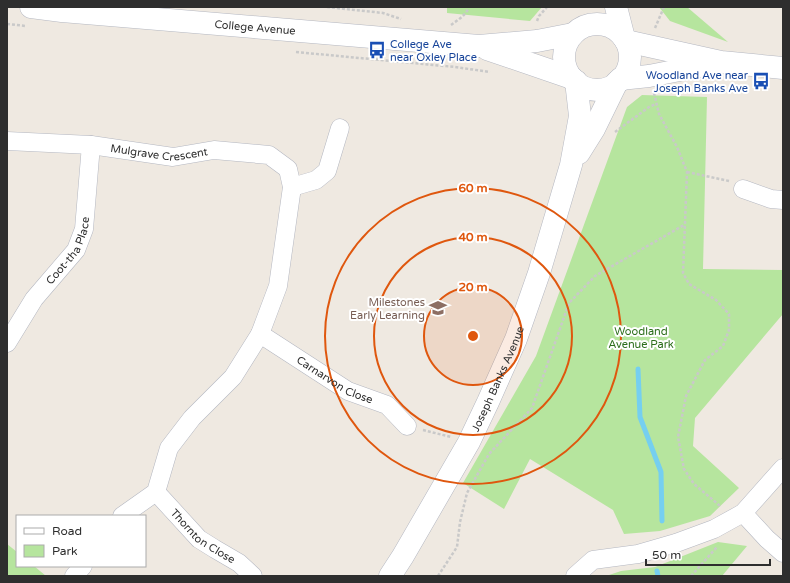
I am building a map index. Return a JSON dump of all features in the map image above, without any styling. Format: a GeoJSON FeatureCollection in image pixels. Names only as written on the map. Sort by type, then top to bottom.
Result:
{"type":"FeatureCollection","features":[{"type":"Feature","properties":{"kind":"street"},"geometry":{"type":"LineString","coordinates":[[589,7],[575,33],[568,42],[564,56],[567,70],[574,80],[585,87],[596,89],[608,88],[619,81],[626,71],[629,61],[629,51],[616,7]]}},
{"type":"Feature","properties":{"kind":"street","name":"College Avenue"},"geometry":{"type":"LineString","coordinates":[[31,17],[62,11],[479,46],[537,41],[575,33]]}},
{"type":"Feature","properties":{"kind":"street"},"geometry":{"type":"LineString","coordinates":[[575,33],[590,25],[604,25],[613,28],[625,39],[648,47],[721,62],[783,68]]}},
{"type":"Feature","properties":{"kind":"street","name":"College Avenue"},"geometry":{"type":"LineString","coordinates":[[479,46],[574,80]]}},
{"type":"Feature","properties":{"kind":"street"},"geometry":{"type":"LineString","coordinates":[[619,81],[721,62]]}},
{"type":"Feature","properties":{"kind":"street","name":"Joseph Banks Avenue"},"geometry":{"type":"LineString","coordinates":[[390,576],[469,442],[518,332],[539,274],[571,165],[580,116],[574,80]]}},
{"type":"Feature","properties":{"kind":"street","name":"Joseph Banks Avenue"},"geometry":{"type":"LineString","coordinates":[[571,165],[594,129],[619,81]]}},
{"type":"Feature","properties":{"kind":"street"},"geometry":{"type":"LineString","coordinates":[[292,187],[316,180],[327,171],[340,128]]}},
{"type":"Feature","properties":{"kind":"street","name":"Mulgrave Crescent"},"geometry":{"type":"LineString","coordinates":[[7,141],[91,144],[173,157],[214,150],[269,155],[288,169],[292,187],[278,286],[260,334],[233,377],[192,418],[169,448],[156,492]]}},
{"type":"Feature","properties":{"kind":"street","name":"Coot-tha Place"},"geometry":{"type":"LineString","coordinates":[[7,342],[34,299],[76,250],[84,229],[91,144]]}},
{"type":"Feature","properties":{"kind":"street"},"geometry":{"type":"LineString","coordinates":[[743,189],[771,199],[783,200]]}},
{"type":"Feature","properties":{"kind":"street","name":"Carnarvon Close"},"geometry":{"type":"LineString","coordinates":[[260,334],[348,391],[387,405],[407,426]]}},
{"type":"Feature","properties":{"kind":"street"},"geometry":{"type":"LineString","coordinates":[[575,576],[593,560],[638,554],[676,543],[724,524],[743,512],[783,468]]}},
{"type":"Feature","properties":{"kind":"street"},"geometry":{"type":"LineString","coordinates":[[123,515],[156,492]]}},
{"type":"Feature","properties":{"kind":"street","name":"Thornton Close"},"geometry":{"type":"LineString","coordinates":[[156,492],[199,539],[239,563],[253,576]]}},
{"type":"Feature","properties":{"kind":"street"},"geometry":{"type":"LineString","coordinates":[[743,512],[766,539],[783,552]]}},
{"type":"Feature","properties":{"kind":"street"},"geometry":{"type":"LineString","coordinates":[[74,576],[82,567]]}},
{"type":"Feature","properties":{"kind":"path"},"geometry":{"type":"LineString","coordinates":[[327,7],[383,13],[402,19]]}},
{"type":"Feature","properties":{"kind":"path"},"geometry":{"type":"LineString","coordinates":[[448,26],[458,20],[469,7]]}},
{"type":"Feature","properties":{"kind":"path"},"geometry":{"type":"LineString","coordinates":[[648,47],[664,7]]}},
{"type":"Feature","properties":{"kind":"path"},"geometry":{"type":"LineString","coordinates":[[7,24],[31,17]]}},
{"type":"Feature","properties":{"kind":"path"},"geometry":{"type":"LineString","coordinates":[[290,51],[495,72]]}},
{"type":"Feature","properties":{"kind":"path"},"geometry":{"type":"LineString","coordinates":[[649,76],[659,114],[677,147],[687,172],[683,273],[689,284],[716,300],[729,314],[729,330],[723,346],[705,360],[686,396],[678,436],[684,468],[694,484],[719,505],[724,524],[718,545],[691,576]]}},
{"type":"Feature","properties":{"kind":"path"},"geometry":{"type":"LineString","coordinates":[[594,129],[606,136],[611,135],[649,107],[656,104]]}},
{"type":"Feature","properties":{"kind":"path"},"geometry":{"type":"LineString","coordinates":[[687,172],[728,180],[743,189]]}},
{"type":"Feature","properties":{"kind":"path"},"geometry":{"type":"LineString","coordinates":[[438,576],[457,547],[460,522],[467,493],[489,454],[532,408],[569,303],[595,276],[685,224]]}},
{"type":"Feature","properties":{"kind":"path"},"geometry":{"type":"LineString","coordinates":[[407,426],[469,442]]}},
{"type":"Feature","properties":{"kind":"green space"},"geometry":{"type":"Polygon","coordinates":[[[447,7],[542,7],[530,21],[447,13],[447,7]]]}},
{"type":"Feature","properties":{"kind":"green space"},"geometry":{"type":"Polygon","coordinates":[[[659,7],[687,7],[728,42],[670,21],[659,7]]]}},
{"type":"Feature","properties":{"kind":"green space","name":"Woodland Avenue Park"},"geometry":{"type":"Polygon","coordinates":[[[642,95],[707,97],[703,269],[783,270],[783,314],[695,418],[693,446],[739,488],[710,516],[660,531],[624,534],[613,510],[530,459],[504,509],[463,483],[536,356],[627,107],[642,95]]]}},
{"type":"Feature","properties":{"kind":"green space"},"geometry":{"type":"Polygon","coordinates":[[[718,542],[747,546],[722,576],[606,576],[621,571],[655,567],[718,542]]]}},
{"type":"Feature","properties":{"kind":"green space"},"geometry":{"type":"Polygon","coordinates":[[[7,544],[16,551],[16,567],[35,567],[46,576],[7,576],[7,544]]]}},
{"type":"Feature","properties":{"kind":"waterway"},"geometry":{"type":"LineString","coordinates":[[638,369],[640,417],[661,472],[662,521]]}},
{"type":"Feature","properties":{"kind":"waterway"},"geometry":{"type":"LineString","coordinates":[[657,571],[658,576]]}},
{"type":"Feature","properties":{"kind":"place","name":"College Ave near Oxley Place"},"geometry":{"type":"Point","coordinates":[377,50]}},
{"type":"Feature","properties":{"kind":"place","name":"Woodland Ave near Joseph Banks Ave"},"geometry":{"type":"Point","coordinates":[761,81]}},
{"type":"Feature","properties":{"kind":"place","name":"Milestones Early Learning"},"geometry":{"type":"Point","coordinates":[438,308]}}]}
